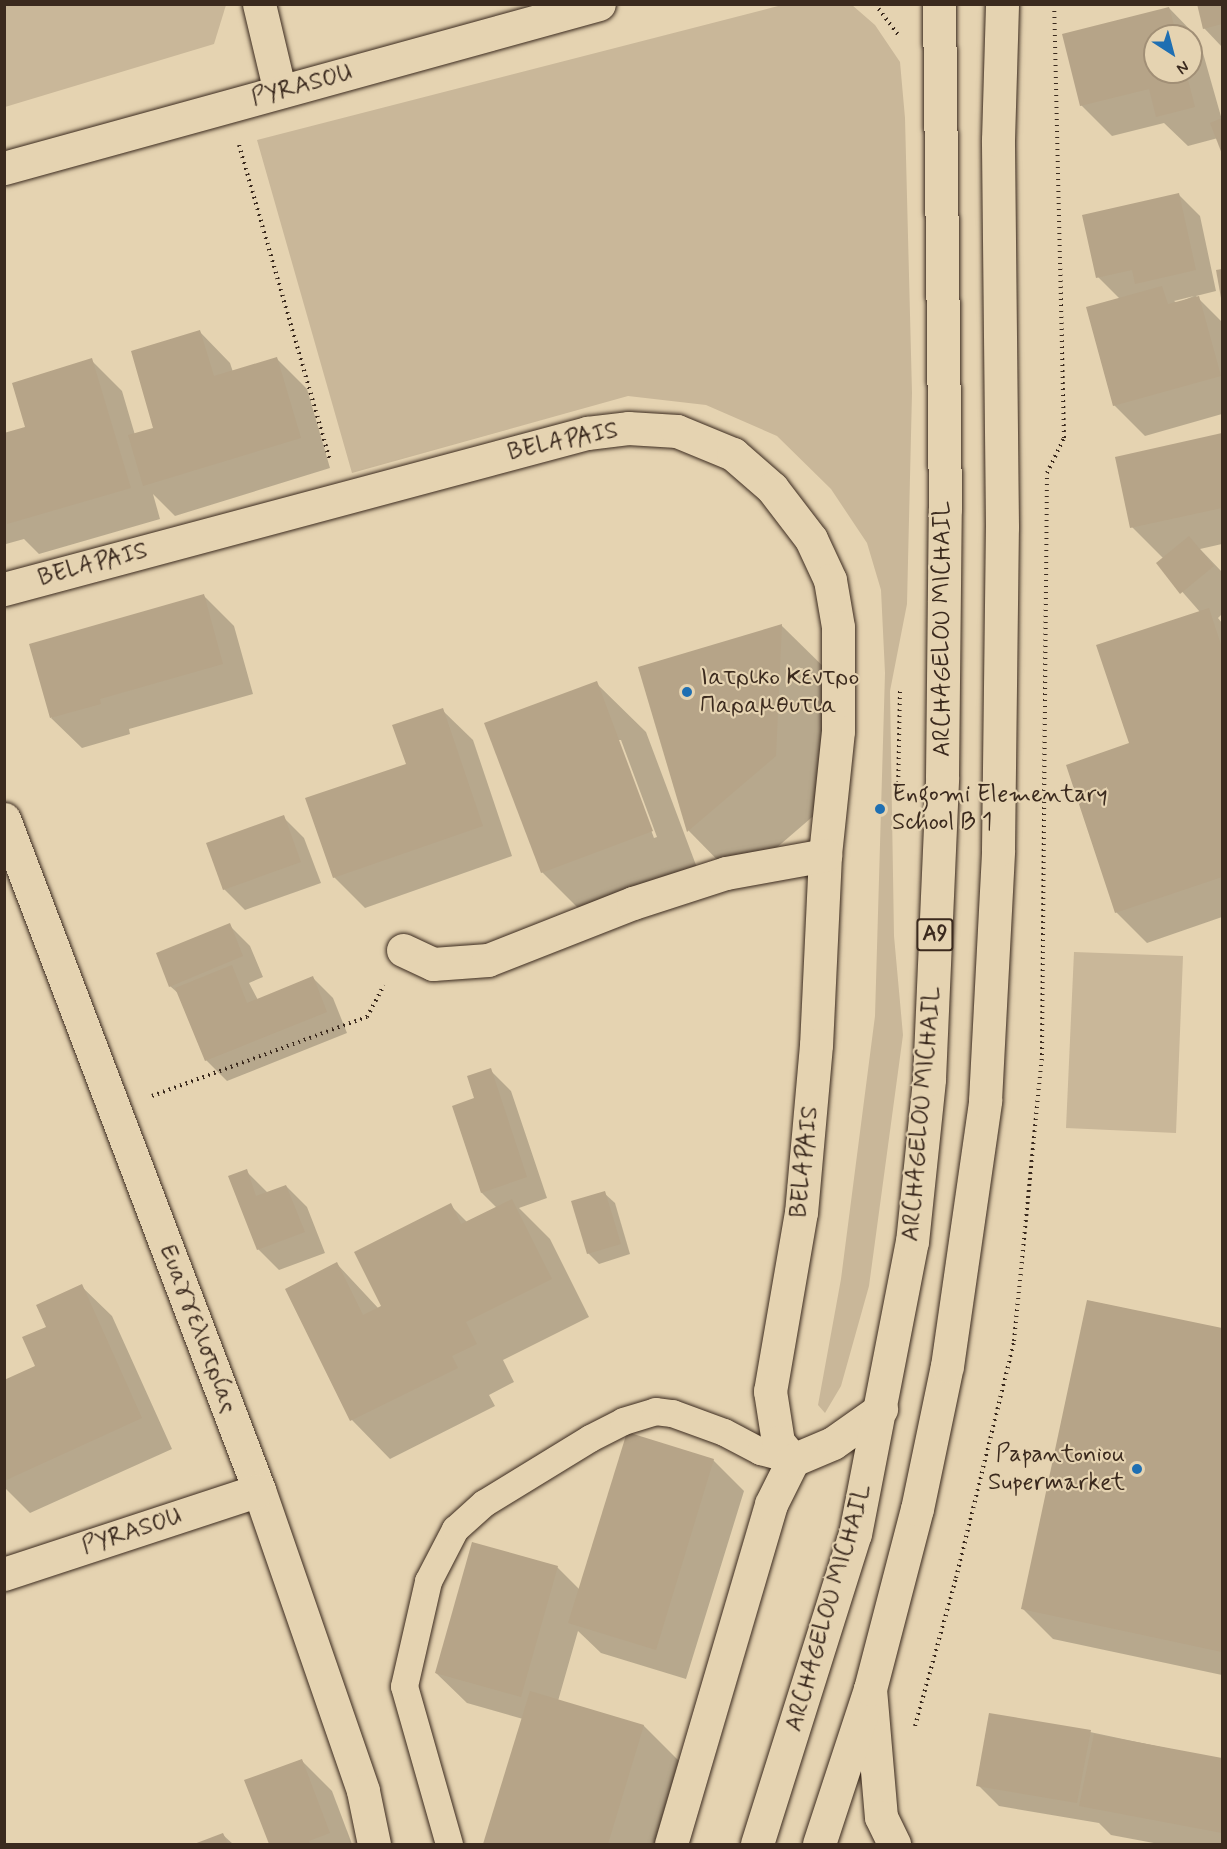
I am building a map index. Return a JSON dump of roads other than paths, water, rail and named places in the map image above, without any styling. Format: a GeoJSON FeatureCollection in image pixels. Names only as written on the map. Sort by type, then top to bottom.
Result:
{"type":"FeatureCollection","features":[{"type":"Feature","properties":{"kind":"street"},"geometry":{"type":"LineString","coordinates":[[259,4],[280,92]]}},
{"type":"Feature","properties":{"kind":"street","name":"PYRASOU"},"geometry":{"type":"LineString","coordinates":[[4,168],[599,4]]}},
{"type":"Feature","properties":{"kind":"street","name":"ARCHAGELOU MICHAIL"},"geometry":{"type":"LineString","coordinates":[[758,1845],[855,1534],[912,1242],[929,1079],[941,801],[945,497],[939,4]]}},
{"type":"Feature","properties":{"kind":"street"},"geometry":{"type":"LineString","coordinates":[[819,1845],[870,1689],[917,1509],[947,1366],[985,1101],[998,814],[1002,527],[998,140],[1002,4]]}},
{"type":"Feature","properties":{"kind":"street","name":"BELAPAIS"},"geometry":{"type":"LineString","coordinates":[[4,589],[587,433],[628,428],[677,431],[733,454],[794,512],[830,580],[838,627],[838,731],[825,855],[816,1045],[801,1212],[770,1391],[778,1442],[793,1460]]}},
{"type":"Feature","properties":{"kind":"street","name":"Ευαγγελιστρίας"},"geometry":{"type":"LineString","coordinates":[[4,819],[259,1490],[363,1791],[374,1845]]}},
{"type":"Feature","properties":{"kind":"street"},"geometry":{"type":"LineString","coordinates":[[403,950],[433,964],[488,960],[633,903],[726,873],[825,855]]}},
{"type":"Feature","properties":{"kind":"street"},"geometry":{"type":"LineString","coordinates":[[671,1845],[771,1504],[793,1460],[833,1443],[881,1409]]}},
{"type":"Feature","properties":{"kind":"street","name":"PYRASOU"},"geometry":{"type":"LineString","coordinates":[[4,1574],[259,1490]]}},
{"type":"Feature","properties":{"kind":"street"},"geometry":{"type":"LineString","coordinates":[[870,1689],[881,1817],[894,1845]]}},
{"type":"Feature","properties":{"kind":"lane"},"geometry":{"type":"LineString","coordinates":[[449,1845],[404,1686],[428,1581],[455,1529],[484,1503],[590,1438],[623,1421],[655,1411],[672,1413],[724,1432],[760,1450],[793,1460]]}},
{"type":"Feature","properties":{"kind":"place","name":"Ιατρικο Κεντρο Παραμθυτια"},"geometry":{"type":"Point","coordinates":[687,692]}},
{"type":"Feature","properties":{"kind":"place","name":"Engomi Elementary School B 1"},"geometry":{"type":"Point","coordinates":[880,809]}},
{"type":"Feature","properties":{"kind":"place","name":"Papantoniou Supermarket"},"geometry":{"type":"Point","coordinates":[1137,1469]}}]}
